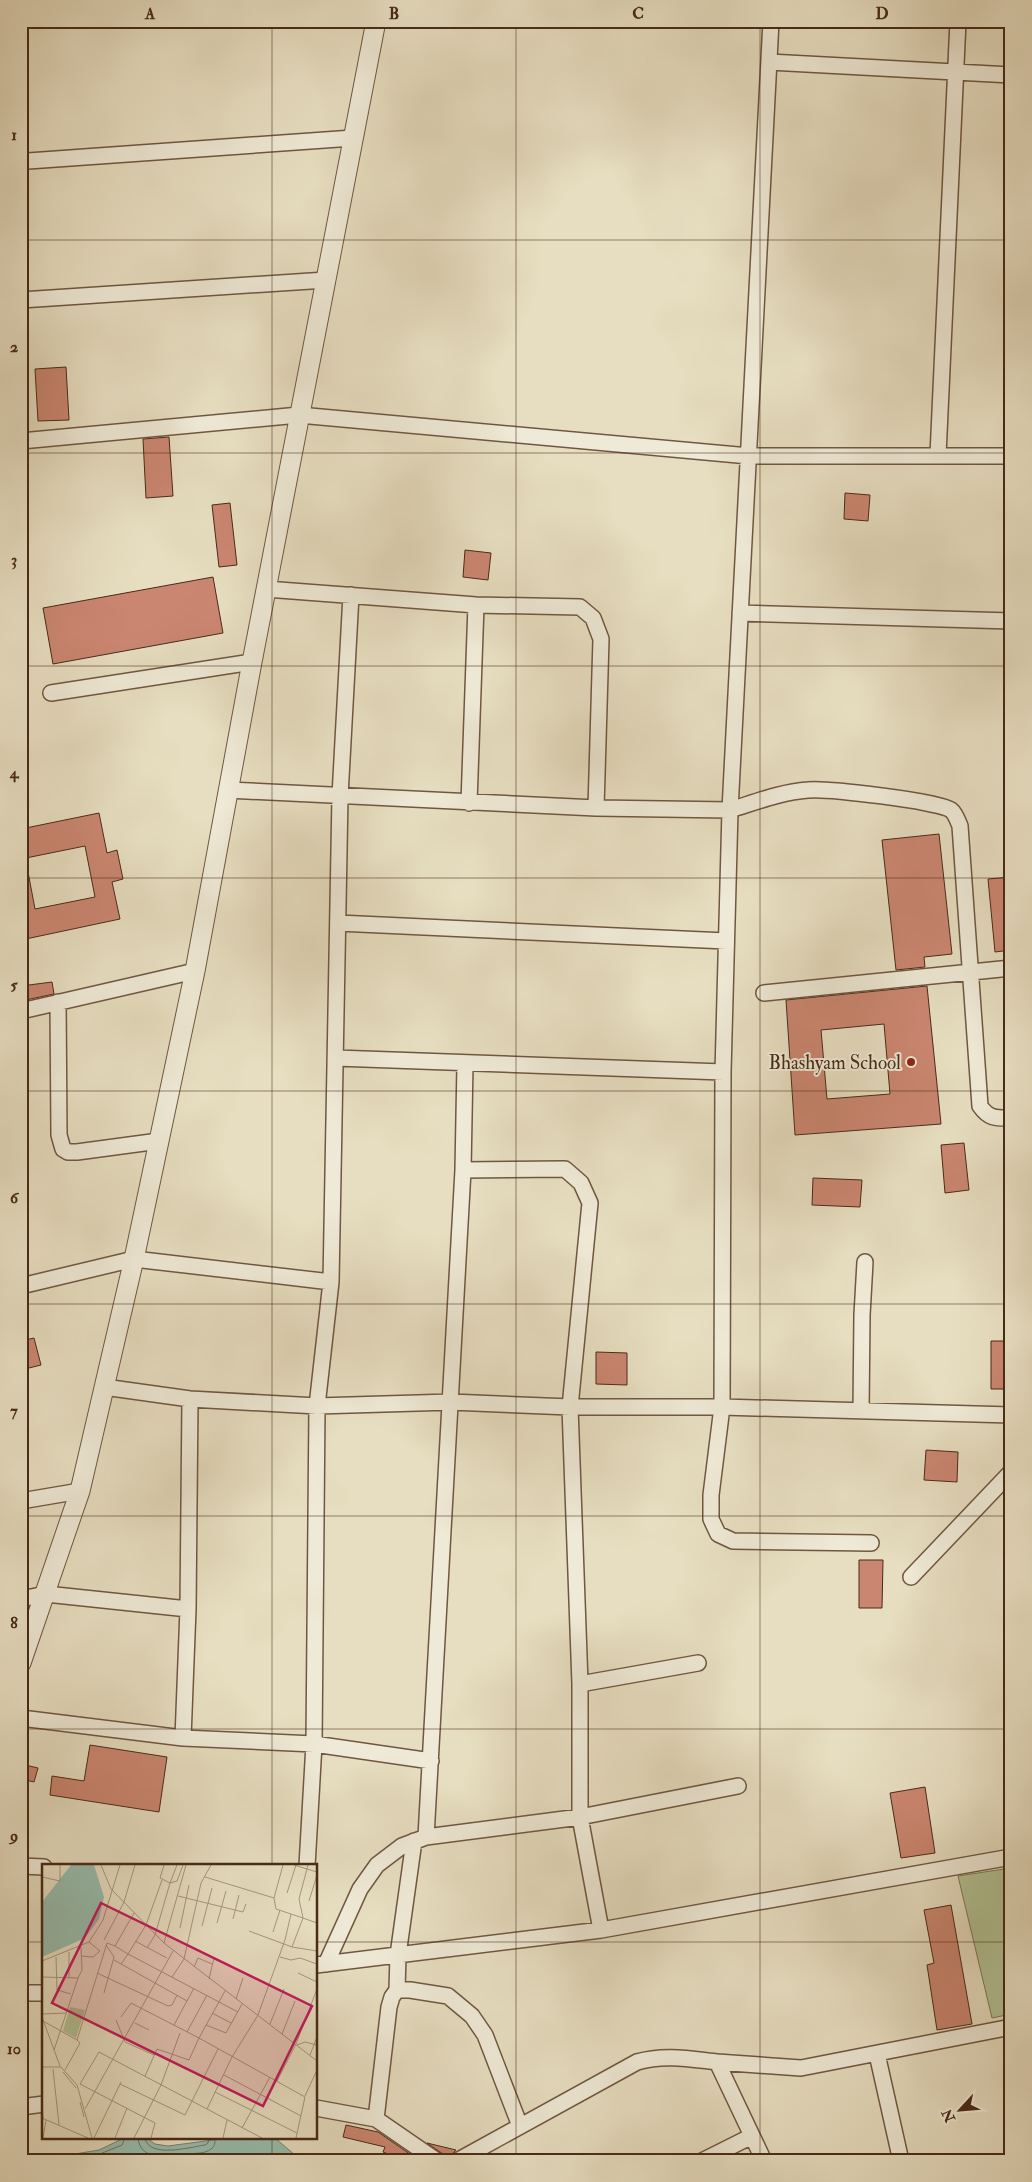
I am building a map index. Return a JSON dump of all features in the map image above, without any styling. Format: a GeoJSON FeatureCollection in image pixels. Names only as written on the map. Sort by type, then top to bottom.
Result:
{"type":"FeatureCollection","features":[{"type":"Feature","properties":{"kind":"street"},"geometry":{"type":"LineString","coordinates":[[21,1663],[80,1491],[134,1259],[196,971],[252,662],[376,21]]}},
{"type":"Feature","properties":{"kind":"street"},"geometry":{"type":"LineString","coordinates":[[771,21],[730,810],[723,1072],[722,1407],[711,1495],[711,1519],[718,1534],[733,1542],[871,1543]]}},
{"type":"Feature","properties":{"kind":"street"},"geometry":{"type":"LineString","coordinates":[[938,455],[958,21]]}},
{"type":"Feature","properties":{"kind":"street"},"geometry":{"type":"LineString","coordinates":[[769,62],[1011,75]]}},
{"type":"Feature","properties":{"kind":"street"},"geometry":{"type":"LineString","coordinates":[[28,161],[353,138]]}},
{"type":"Feature","properties":{"kind":"street"},"geometry":{"type":"LineString","coordinates":[[21,300],[326,280]]}},
{"type":"Feature","properties":{"kind":"street"},"geometry":{"type":"LineString","coordinates":[[21,441],[299,415],[749,456],[1011,456]]}},
{"type":"Feature","properties":{"kind":"street"},"geometry":{"type":"LineString","coordinates":[[266,589],[476,605],[580,608],[593,618],[601,639],[596,808]]}},
{"type":"Feature","properties":{"kind":"street"},"geometry":{"type":"LineString","coordinates":[[307,1864],[314,1744],[317,1406],[331,1282],[340,796],[351,595]]}},
{"type":"Feature","properties":{"kind":"street"},"geometry":{"type":"LineString","coordinates":[[469,803],[476,605]]}},
{"type":"Feature","properties":{"kind":"street"},"geometry":{"type":"LineString","coordinates":[[740,614],[1011,621]]}},
{"type":"Feature","properties":{"kind":"street"},"geometry":{"type":"LineString","coordinates":[[51,693],[252,662]]}},
{"type":"Feature","properties":{"kind":"street"},"geometry":{"type":"LineString","coordinates":[[228,790],[469,803],[596,808],[730,810],[783,793],[810,789],[941,805],[952,810],[960,826],[972,972],[980,1106],[986,1114],[993,1118],[1011,1118]]}},
{"type":"Feature","properties":{"kind":"street"},"geometry":{"type":"LineString","coordinates":[[338,923],[726,941]]}},
{"type":"Feature","properties":{"kind":"street"},"geometry":{"type":"LineString","coordinates":[[764,993],[1011,968]]}},
{"type":"Feature","properties":{"kind":"street"},"geometry":{"type":"LineString","coordinates":[[21,1011],[196,971]]}},
{"type":"Feature","properties":{"kind":"street"},"geometry":{"type":"LineString","coordinates":[[58,1002],[59,1135],[63,1148],[68,1152],[77,1152],[159,1141]]}},
{"type":"Feature","properties":{"kind":"street"},"geometry":{"type":"LineString","coordinates":[[336,1058],[723,1072]]}},
{"type":"Feature","properties":{"kind":"street"},"geometry":{"type":"LineString","coordinates":[[376,2119],[388,2007],[397,1990],[398,1955],[420,1839],[430,1761],[463,1170],[465,1064]]}},
{"type":"Feature","properties":{"kind":"street"},"geometry":{"type":"LineString","coordinates":[[463,1170],[565,1170],[581,1183],[590,1203],[570,1408],[580,1684],[580,1817],[601,1930]]}},
{"type":"Feature","properties":{"kind":"street"},"geometry":{"type":"LineString","coordinates":[[21,1286],[134,1259],[331,1282]]}},
{"type":"Feature","properties":{"kind":"street"},"geometry":{"type":"LineString","coordinates":[[861,1411],[864,1262]]}},
{"type":"Feature","properties":{"kind":"street"},"geometry":{"type":"LineString","coordinates":[[104,1387],[190,1399],[317,1406],[451,1402],[570,1408],[722,1407],[1011,1415]]}},
{"type":"Feature","properties":{"kind":"street"},"geometry":{"type":"LineString","coordinates":[[183,1738],[188,1609],[190,1399]]}},
{"type":"Feature","properties":{"kind":"street"},"geometry":{"type":"LineString","coordinates":[[911,1577],[1011,1472]]}},
{"type":"Feature","properties":{"kind":"street"},"geometry":{"type":"LineString","coordinates":[[21,1502],[80,1491]]}},
{"type":"Feature","properties":{"kind":"street"},"geometry":{"type":"LineString","coordinates":[[21,1599],[46,1594],[188,1609]]}},
{"type":"Feature","properties":{"kind":"street"},"geometry":{"type":"LineString","coordinates":[[580,1684],[698,1663]]}},
{"type":"Feature","properties":{"kind":"street"},"geometry":{"type":"LineString","coordinates":[[21,1718],[183,1738],[314,1744],[430,1761]]}},
{"type":"Feature","properties":{"kind":"street"},"geometry":{"type":"LineString","coordinates":[[321,1964],[360,1889],[377,1865],[402,1846],[420,1839],[580,1817],[738,1786]]}},
{"type":"Feature","properties":{"kind":"street"},"geometry":{"type":"LineString","coordinates":[[321,1964],[601,1930],[1011,1857]]}},
{"type":"Feature","properties":{"kind":"street"},"geometry":{"type":"LineString","coordinates":[[21,1866],[42,1867]]}},
{"type":"Feature","properties":{"kind":"street"},"geometry":{"type":"LineString","coordinates":[[397,1990],[410,1990],[448,1996],[472,2016],[485,2035],[520,2126]]}},
{"type":"Feature","properties":{"kind":"street"},"geometry":{"type":"LineString","coordinates":[[21,1993],[42,1994]]}},
{"type":"Feature","properties":{"kind":"street"},"geometry":{"type":"LineString","coordinates":[[457,2161],[637,2062],[651,2058],[667,2057],[788,2068],[877,2054],[1011,2027]]}},
{"type":"Feature","properties":{"kind":"street"},"geometry":{"type":"LineString","coordinates":[[877,2054],[901,2161]]}},
{"type":"Feature","properties":{"kind":"street"},"geometry":{"type":"LineString","coordinates":[[717,2062],[764,2161]]}},
{"type":"Feature","properties":{"kind":"street"},"geometry":{"type":"LineString","coordinates":[[21,2107],[42,2104]]}},
{"type":"Feature","properties":{"kind":"street"},"geometry":{"type":"LineString","coordinates":[[318,2108],[376,2119],[437,2161]]}},
{"type":"Feature","properties":{"kind":"street"},"geometry":{"type":"LineString","coordinates":[[702,2161],[752,2136]]}},
{"type":"Feature","properties":{"kind":"shaded area"},"geometry":{"type":"Polygon","coordinates":[[[1011,1868],[1011,2014],[992,2018],[958,1876],[1011,1868]]]}},
{"type":"Feature","properties":{"kind":"water"},"geometry":{"type":"Polygon","coordinates":[[[120,2140],[150,2140],[155,2144],[168,2146],[213,2140],[277,2140],[302,2161],[33,2161],[99,2150],[120,2140]]]}},
{"type":"Feature","properties":{"kind":"building"},"geometry":{"type":"Polygon","coordinates":[[[66,367],[69,420],[38,421],[35,369],[66,367]]]}},
{"type":"Feature","properties":{"kind":"building"},"geometry":{"type":"Polygon","coordinates":[[[169,437],[173,496],[146,498],[143,439],[169,437]]]}},
{"type":"Feature","properties":{"kind":"building"},"geometry":{"type":"Polygon","coordinates":[[[845,493],[870,495],[868,521],[844,519],[845,493]]]}},
{"type":"Feature","properties":{"kind":"building"},"geometry":{"type":"Polygon","coordinates":[[[230,503],[237,565],[219,567],[212,505],[230,503]]]}},
{"type":"Feature","properties":{"kind":"building"},"geometry":{"type":"Polygon","coordinates":[[[465,550],[491,553],[488,580],[463,577],[465,550]]]}},
{"type":"Feature","properties":{"kind":"building"},"geometry":{"type":"Polygon","coordinates":[[[213,577],[223,633],[53,664],[43,608],[213,577]]]}},
{"type":"Feature","properties":{"kind":"building"},"geometry":{"type":"Polygon","coordinates":[[[99,813],[107,853],[117,850],[123,879],[112,882],[120,919],[21,940],[21,872],[28,872],[35,909],[95,897],[85,846],[21,859],[21,829],[99,813]]]}},
{"type":"Feature","properties":{"kind":"building"},"geometry":{"type":"Polygon","coordinates":[[[939,834],[952,954],[924,957],[925,967],[896,970],[882,840],[939,834]]]}},
{"type":"Feature","properties":{"kind":"building"},"geometry":{"type":"Polygon","coordinates":[[[1011,877],[1011,950],[995,952],[988,879],[1011,877]]]}},
{"type":"Feature","properties":{"kind":"building"},"geometry":{"type":"Polygon","coordinates":[[[52,982],[54,994],[21,1001],[21,986],[52,982]]]}},
{"type":"Feature","properties":{"kind":"building","name":"Bhashyam School"},"geometry":{"type":"Polygon","coordinates":[[[927,986],[941,1124],[795,1135],[786,1000],[927,986]],[[884,1024],[821,1030],[827,1099],[890,1094],[884,1024]]]}},
{"type":"Feature","properties":{"kind":"building"},"geometry":{"type":"Polygon","coordinates":[[[964,1143],[969,1190],[945,1193],[941,1145],[964,1143]]]}},
{"type":"Feature","properties":{"kind":"building"},"geometry":{"type":"Polygon","coordinates":[[[813,1178],[862,1180],[860,1207],[812,1205],[813,1178]]]}},
{"type":"Feature","properties":{"kind":"building"},"geometry":{"type":"Polygon","coordinates":[[[34,1338],[41,1365],[21,1370],[21,1341],[34,1338]]]}},
{"type":"Feature","properties":{"kind":"building"},"geometry":{"type":"Polygon","coordinates":[[[991,1341],[1011,1341],[1011,1389],[991,1389],[991,1341]]]}},
{"type":"Feature","properties":{"kind":"building"},"geometry":{"type":"Polygon","coordinates":[[[596,1352],[627,1353],[627,1385],[596,1384],[596,1352]]]}},
{"type":"Feature","properties":{"kind":"building"},"geometry":{"type":"Polygon","coordinates":[[[926,1450],[958,1452],[957,1482],[924,1480],[926,1450]]]}},
{"type":"Feature","properties":{"kind":"building"},"geometry":{"type":"Polygon","coordinates":[[[859,1560],[883,1560],[882,1608],[859,1608],[859,1560]]]}},
{"type":"Feature","properties":{"kind":"building"},"geometry":{"type":"Polygon","coordinates":[[[90,1745],[167,1757],[159,1812],[50,1795],[52,1776],[84,1781],[90,1745]]]}},
{"type":"Feature","properties":{"kind":"building"},"geometry":{"type":"Polygon","coordinates":[[[21,1764],[38,1768],[34,1782],[21,1779],[21,1764]]]}},
{"type":"Feature","properties":{"kind":"building"},"geometry":{"type":"Polygon","coordinates":[[[925,1787],[935,1853],[901,1858],[890,1793],[925,1787]]]}},
{"type":"Feature","properties":{"kind":"building"},"geometry":{"type":"Polygon","coordinates":[[[951,1905],[972,2024],[937,2030],[927,1965],[934,1963],[924,1910],[951,1905]]]}},
{"type":"Feature","properties":{"kind":"building"},"geometry":{"type":"Polygon","coordinates":[[[346,2125],[378,2132],[420,2161],[390,2161],[393,2156],[383,2152],[385,2147],[343,2137],[346,2125]]]}},
{"type":"Feature","properties":{"kind":"building"},"geometry":{"type":"Polygon","coordinates":[[[427,2143],[456,2150],[446,2160],[443,2154],[427,2143]]]}},
{"type":"Feature","properties":{"kind":"place","name":"Bhashyam School"},"geometry":{"type":"Point","coordinates":[911,1062]}}]}
